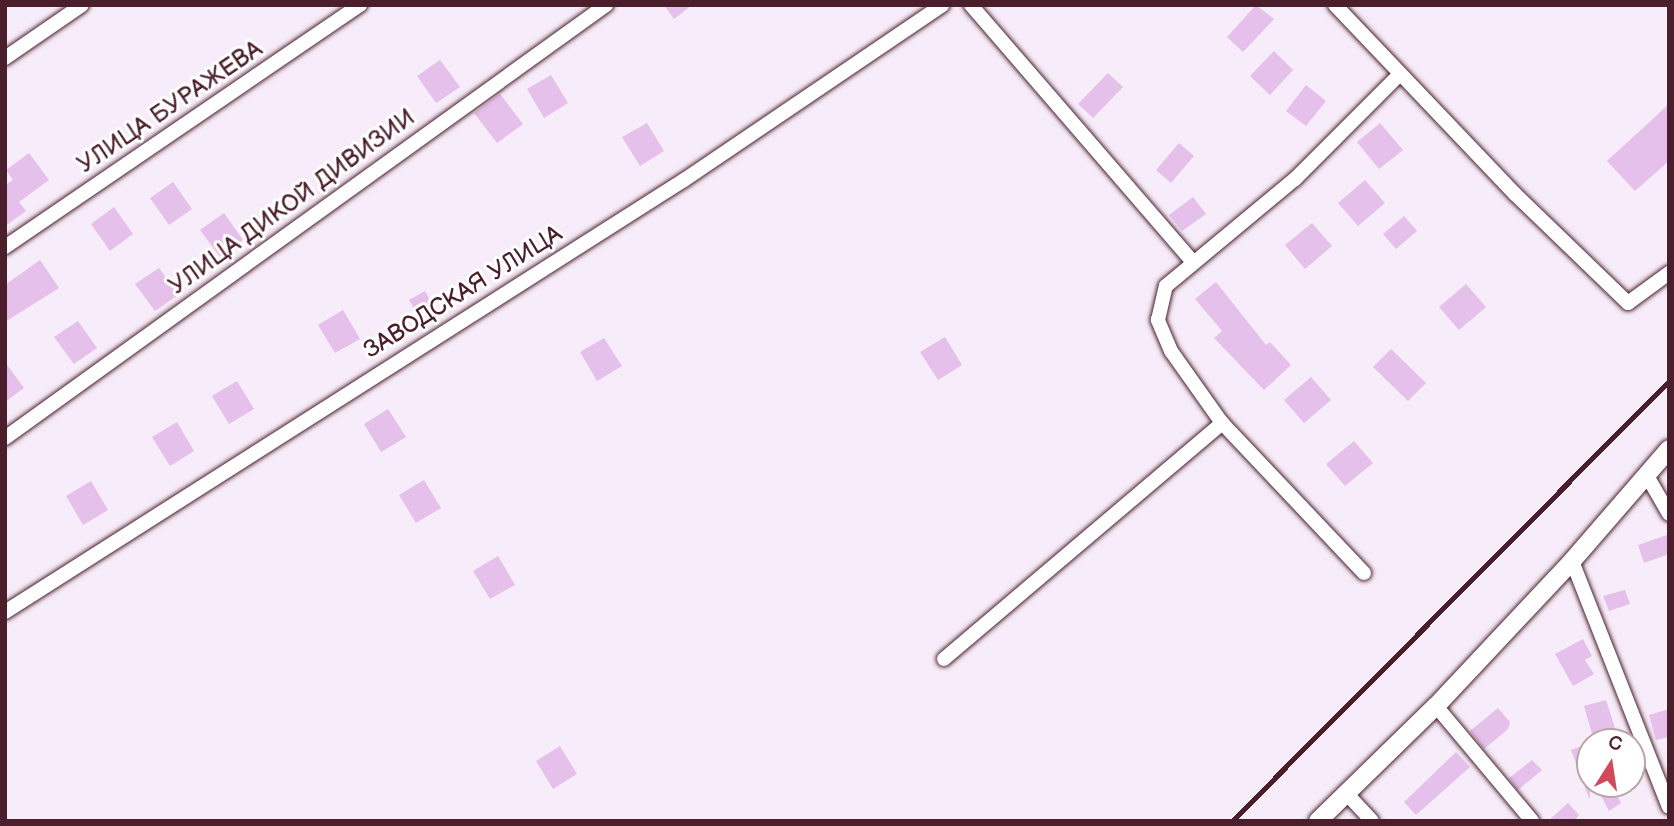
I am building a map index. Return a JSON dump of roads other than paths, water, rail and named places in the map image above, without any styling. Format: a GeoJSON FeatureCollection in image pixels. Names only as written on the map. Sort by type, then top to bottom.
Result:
{"type":"FeatureCollection","features":[{"type":"Feature","properties":{"kind":"street"},"geometry":{"type":"LineString","coordinates":[[5,58],[82,5]]}},
{"type":"Feature","properties":{"kind":"street","name":"УЛИЦА БУРАЖЕВА"},"geometry":{"type":"LineString","coordinates":[[5,247],[360,5]]}},
{"type":"Feature","properties":{"kind":"street","name":"УЛИЦА ДИКОЙ ДИВИЗИИ"},"geometry":{"type":"LineString","coordinates":[[5,438],[606,5]]}},
{"type":"Feature","properties":{"kind":"street","name":"ЗАВОДСКАЯ УЛИЦА"},"geometry":{"type":"LineString","coordinates":[[5,612],[684,180],[942,5]]}},
{"type":"Feature","properties":{"kind":"street"},"geometry":{"type":"LineString","coordinates":[[971,5],[1193,262]]}},
{"type":"Feature","properties":{"kind":"street"},"geometry":{"type":"LineString","coordinates":[[1335,5],[1515,194],[1628,303],[1669,273]]}},
{"type":"Feature","properties":{"kind":"street"},"geometry":{"type":"LineString","coordinates":[[1364,573],[1222,423],[1171,351],[1158,320],[1166,286],[1295,179],[1400,74]]}},
{"type":"Feature","properties":{"kind":"street"},"geometry":{"type":"LineString","coordinates":[[944,659],[1222,423]]}},
{"type":"Feature","properties":{"kind":"street"},"geometry":{"type":"LineString","coordinates":[[1318,821],[1436,706],[1572,561],[1669,449]]}},
{"type":"Feature","properties":{"kind":"street"},"geometry":{"type":"LineString","coordinates":[[1646,474],[1669,514]]}},
{"type":"Feature","properties":{"kind":"street"},"geometry":{"type":"LineString","coordinates":[[1572,561],[1669,807]]}},
{"type":"Feature","properties":{"kind":"street"},"geometry":{"type":"LineString","coordinates":[[1436,706],[1532,821]]}},
{"type":"Feature","properties":{"kind":"street"},"geometry":{"type":"LineString","coordinates":[[1346,793],[1372,821]]}},
{"type":"Feature","properties":{"kind":"railway"},"geometry":{"type":"LineString","coordinates":[[1232,821],[1669,381]]}}]}
